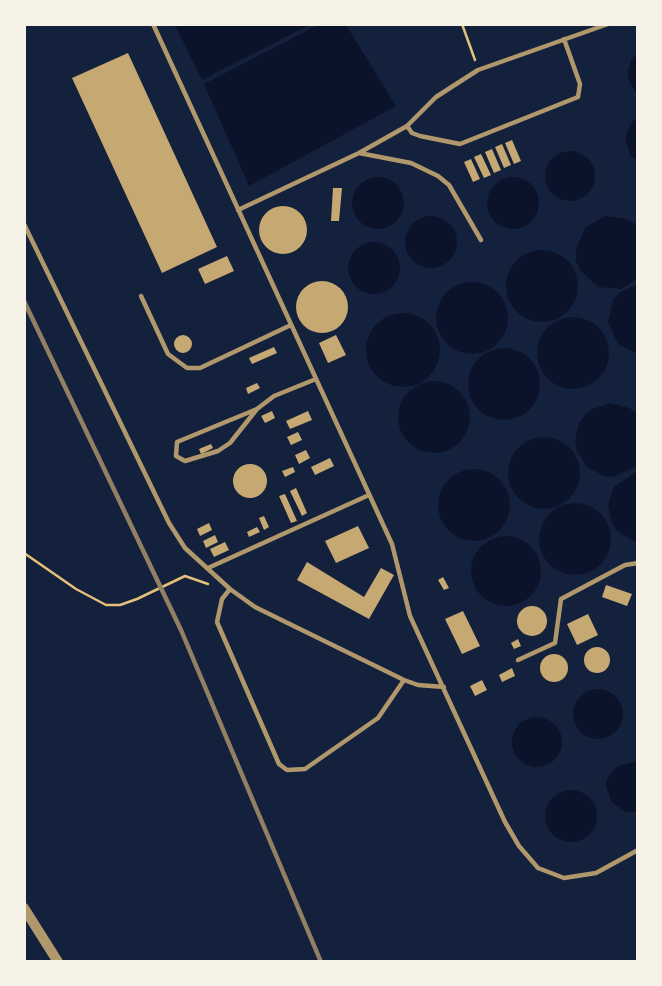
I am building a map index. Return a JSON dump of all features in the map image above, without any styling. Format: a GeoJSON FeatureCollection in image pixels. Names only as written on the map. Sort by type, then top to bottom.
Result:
{"type":"FeatureCollection","features":[{"type":"Feature","properties":{"kind":"street"},"geometry":{"type":"LineString","coordinates":[[24,908],[58,961]]}},
{"type":"Feature","properties":{"kind":"lane"},"geometry":{"type":"LineString","coordinates":[[153,24],[393,544],[410,616],[505,822],[519,846],[538,868],[564,878],[596,873],[638,850]]}},
{"type":"Feature","properties":{"kind":"lane"},"geometry":{"type":"LineString","coordinates":[[239,210],[359,153],[407,125],[436,97],[478,70],[608,24]]}},
{"type":"Feature","properties":{"kind":"lane"},"geometry":{"type":"LineString","coordinates":[[407,125],[412,133],[420,136],[460,144],[578,97],[580,84],[564,40]]}},
{"type":"Feature","properties":{"kind":"lane"},"geometry":{"type":"LineString","coordinates":[[359,153],[411,163],[438,176],[449,185],[481,240]]}},
{"type":"Feature","properties":{"kind":"lane"},"geometry":{"type":"LineString","coordinates":[[24,224],[169,523],[185,548],[228,587],[255,607],[404,680],[418,685],[444,687]]}},
{"type":"Feature","properties":{"kind":"lane"},"geometry":{"type":"LineString","coordinates":[[141,296],[168,354],[187,368],[200,368],[291,325]]}},
{"type":"Feature","properties":{"kind":"lane"},"geometry":{"type":"LineString","coordinates":[[257,409],[177,442],[176,456],[185,461],[218,451],[230,443],[257,409],[274,396],[316,379]]}},
{"type":"Feature","properties":{"kind":"lane"},"geometry":{"type":"LineString","coordinates":[[208,569],[369,495]]}},
{"type":"Feature","properties":{"kind":"lane"},"geometry":{"type":"LineString","coordinates":[[517,660],[555,643],[561,598],[625,565],[638,563]]}},
{"type":"Feature","properties":{"kind":"lane"},"geometry":{"type":"LineString","coordinates":[[228,587],[222,599],[217,622],[279,764],[287,770],[305,769],[378,718],[404,680]]}},
{"type":"Feature","properties":{"kind":"path"},"geometry":{"type":"LineString","coordinates":[[462,24],[478,70]]}},
{"type":"Feature","properties":{"kind":"path"},"geometry":{"type":"LineString","coordinates":[[24,553],[106,605],[120,605],[185,576],[211,585],[228,587]]}},
{"type":"Feature","properties":{"kind":"water"},"geometry":{"type":"Polygon","coordinates":[[[320,24],[346,25],[396,106],[249,186],[204,84],[320,24]]]}},
{"type":"Feature","properties":{"kind":"water"},"geometry":{"type":"Polygon","coordinates":[[[175,25],[309,25],[202,80],[175,25]]]}},
{"type":"Feature","properties":{"kind":"water"},"geometry":{"type":"Polygon","coordinates":[[[637,53],[637,95],[627,76],[631,60],[637,53]]]}},
{"type":"Feature","properties":{"kind":"water"},"geometry":{"type":"Polygon","coordinates":[[[637,118],[637,161],[630,155],[625,139],[631,123],[637,118]]]}},
{"type":"Feature","properties":{"kind":"water"},"geometry":{"type":"Polygon","coordinates":[[[570,151],[588,158],[595,176],[588,194],[570,201],[552,194],[545,176],[552,158],[570,151]]]}},
{"type":"Feature","properties":{"kind":"water"},"geometry":{"type":"Polygon","coordinates":[[[378,177],[397,184],[404,203],[397,222],[378,229],[359,222],[352,203],[359,184],[378,177]]]}},
{"type":"Feature","properties":{"kind":"water"},"geometry":{"type":"Polygon","coordinates":[[[513,177],[532,184],[539,203],[532,222],[513,229],[494,222],[487,203],[494,184],[513,177]]]}},
{"type":"Feature","properties":{"kind":"water"},"geometry":{"type":"Polygon","coordinates":[[[431,216],[441,218],[449,224],[455,232],[455,252],[449,260],[441,266],[431,268],[421,266],[413,260],[407,252],[405,242],[407,232],[413,224],[421,218],[431,216]]]}},
{"type":"Feature","properties":{"kind":"water"},"geometry":{"type":"Polygon","coordinates":[[[605,216],[627,219],[637,225],[637,279],[621,289],[598,287],[581,271],[576,261],[576,249],[585,228],[605,216]]]}},
{"type":"Feature","properties":{"kind":"water"},"geometry":{"type":"Polygon","coordinates":[[[374,242],[384,244],[392,250],[398,258],[398,278],[392,286],[384,292],[374,294],[364,292],[356,286],[350,278],[348,268],[350,258],[356,250],[364,244],[374,242]]]}},
{"type":"Feature","properties":{"kind":"water"},"geometry":{"type":"Polygon","coordinates":[[[542,250],[562,256],[572,266],[578,286],[572,306],[562,316],[542,322],[522,316],[512,306],[506,286],[512,266],[522,256],[542,250]]]}},
{"type":"Feature","properties":{"kind":"water"},"geometry":{"type":"Polygon","coordinates":[[[479,282],[498,292],[506,304],[506,332],[498,344],[486,352],[465,354],[446,344],[438,332],[436,311],[446,292],[458,284],[479,282]]]}},
{"type":"Feature","properties":{"kind":"water"},"geometry":{"type":"Polygon","coordinates":[[[638,285],[637,354],[618,344],[608,322],[613,300],[621,291],[638,285]]]}},
{"type":"Feature","properties":{"kind":"water"},"geometry":{"type":"Polygon","coordinates":[[[403,313],[417,316],[429,324],[437,336],[440,350],[437,364],[429,376],[417,384],[403,387],[389,384],[377,376],[369,364],[366,350],[369,336],[377,324],[389,316],[403,313]]]}},
{"type":"Feature","properties":{"kind":"water"},"geometry":{"type":"Polygon","coordinates":[[[573,317],[593,323],[603,333],[609,353],[603,373],[593,383],[573,389],[553,383],[543,373],[537,353],[543,333],[553,323],[573,317]]]}},
{"type":"Feature","properties":{"kind":"water"},"geometry":{"type":"Polygon","coordinates":[[[504,348],[524,354],[534,364],[540,384],[534,404],[524,414],[504,420],[484,414],[474,404],[468,384],[474,364],[484,354],[504,348]]]}},
{"type":"Feature","properties":{"kind":"water"},"geometry":{"type":"Polygon","coordinates":[[[434,381],[454,387],[464,397],[470,417],[464,437],[454,447],[434,453],[414,447],[404,437],[398,417],[404,397],[414,387],[434,381]]]}},
{"type":"Feature","properties":{"kind":"water"},"geometry":{"type":"Polygon","coordinates":[[[610,403],[629,408],[638,414],[637,466],[613,477],[604,476],[587,467],[577,451],[575,441],[579,423],[585,415],[592,409],[610,403]]]}},
{"type":"Feature","properties":{"kind":"water"},"geometry":{"type":"Polygon","coordinates":[[[544,437],[564,443],[574,453],[580,473],[574,493],[564,503],[544,509],[524,503],[514,493],[508,473],[514,453],[524,443],[544,437]]]}},
{"type":"Feature","properties":{"kind":"water"},"geometry":{"type":"Polygon","coordinates":[[[467,469],[481,469],[500,479],[510,498],[510,512],[500,531],[481,541],[467,541],[448,531],[438,512],[438,498],[448,479],[467,469]]]}},
{"type":"Feature","properties":{"kind":"water"},"geometry":{"type":"Polygon","coordinates":[[[637,471],[637,543],[617,531],[612,523],[608,505],[614,487],[637,471]]]}},
{"type":"Feature","properties":{"kind":"water"},"geometry":{"type":"Polygon","coordinates":[[[575,503],[589,506],[601,513],[608,525],[611,539],[608,553],[601,565],[589,572],[575,575],[561,572],[549,565],[542,553],[539,539],[542,525],[549,513],[561,506],[575,503]]]}},
{"type":"Feature","properties":{"kind":"water"},"geometry":{"type":"Polygon","coordinates":[[[513,536],[526,542],[535,551],[539,557],[539,585],[531,596],[520,604],[499,606],[481,596],[473,585],[471,564],[481,546],[492,538],[513,536]]]}},
{"type":"Feature","properties":{"kind":"water"},"geometry":{"type":"Polygon","coordinates":[[[598,689],[616,696],[623,714],[616,732],[598,739],[580,732],[573,714],[580,696],[598,689]]]}},
{"type":"Feature","properties":{"kind":"water"},"geometry":{"type":"Polygon","coordinates":[[[537,717],[555,724],[562,742],[555,760],[537,767],[519,760],[512,742],[519,724],[537,717]]]}},
{"type":"Feature","properties":{"kind":"water"},"geometry":{"type":"Polygon","coordinates":[[[637,761],[637,812],[626,812],[612,803],[606,787],[607,779],[617,766],[637,761]]]}},
{"type":"Feature","properties":{"kind":"water"},"geometry":{"type":"Polygon","coordinates":[[[571,790],[590,797],[597,816],[590,835],[571,842],[552,835],[545,816],[552,797],[571,790]]]}},
{"type":"Feature","properties":{"kind":"building"},"geometry":{"type":"Polygon","coordinates":[[[128,53],[217,247],[162,273],[72,78],[128,53]]]}},
{"type":"Feature","properties":{"kind":"building"},"geometry":{"type":"Polygon","coordinates":[[[512,140],[521,161],[514,164],[505,143],[512,140]]]}},
{"type":"Feature","properties":{"kind":"building"},"geometry":{"type":"Polygon","coordinates":[[[502,144],[511,165],[504,168],[495,147],[502,144]]]}},
{"type":"Feature","properties":{"kind":"building"},"geometry":{"type":"Polygon","coordinates":[[[492,149],[501,170],[494,173],[485,152],[492,149]]]}},
{"type":"Feature","properties":{"kind":"building"},"geometry":{"type":"Polygon","coordinates":[[[481,154],[491,175],[484,178],[474,157],[481,154]]]}},
{"type":"Feature","properties":{"kind":"building"},"geometry":{"type":"Polygon","coordinates":[[[471,159],[480,179],[473,182],[464,162],[471,159]]]}},
{"type":"Feature","properties":{"kind":"building"},"geometry":{"type":"Polygon","coordinates":[[[333,188],[342,188],[339,221],[331,221],[333,188]]]}},
{"type":"Feature","properties":{"kind":"building"},"geometry":{"type":"Polygon","coordinates":[[[283,206],[300,213],[307,230],[300,247],[283,254],[266,247],[259,230],[266,213],[283,206]]]}},
{"type":"Feature","properties":{"kind":"building"},"geometry":{"type":"Polygon","coordinates":[[[227,256],[234,271],[205,284],[198,269],[227,256]]]}},
{"type":"Feature","properties":{"kind":"building"},"geometry":{"type":"Polygon","coordinates":[[[322,281],[332,283],[340,289],[346,297],[346,317],[340,325],[332,331],[322,333],[312,331],[304,325],[298,317],[296,307],[298,297],[304,289],[312,283],[322,281]]]}},
{"type":"Feature","properties":{"kind":"building"},"geometry":{"type":"Polygon","coordinates":[[[179,335],[187,335],[192,344],[190,351],[179,353],[174,348],[174,340],[179,335]]]}},
{"type":"Feature","properties":{"kind":"building"},"geometry":{"type":"Polygon","coordinates":[[[336,335],[346,355],[328,363],[319,343],[336,335]]]}},
{"type":"Feature","properties":{"kind":"building"},"geometry":{"type":"Polygon","coordinates":[[[274,347],[277,353],[252,364],[249,358],[274,347]]]}},
{"type":"Feature","properties":{"kind":"building"},"geometry":{"type":"Polygon","coordinates":[[[257,383],[260,388],[248,394],[246,388],[257,383]]]}},
{"type":"Feature","properties":{"kind":"building"},"geometry":{"type":"Polygon","coordinates":[[[272,411],[275,418],[265,423],[261,416],[272,411]]]}},
{"type":"Feature","properties":{"kind":"building"},"geometry":{"type":"Polygon","coordinates":[[[308,411],[312,420],[290,429],[286,421],[308,411]]]}},
{"type":"Feature","properties":{"kind":"building"},"geometry":{"type":"Polygon","coordinates":[[[298,432],[302,440],[291,445],[287,437],[298,432]]]}},
{"type":"Feature","properties":{"kind":"building"},"geometry":{"type":"Polygon","coordinates":[[[211,444],[213,448],[201,454],[199,449],[211,444]]]}},
{"type":"Feature","properties":{"kind":"building"},"geometry":{"type":"Polygon","coordinates":[[[306,450],[310,458],[299,464],[295,455],[306,450]]]}},
{"type":"Feature","properties":{"kind":"building"},"geometry":{"type":"Polygon","coordinates":[[[330,458],[334,466],[315,475],[311,467],[330,458]]]}},
{"type":"Feature","properties":{"kind":"building"},"geometry":{"type":"Polygon","coordinates":[[[250,464],[262,469],[267,481],[262,493],[250,498],[238,493],[233,481],[238,469],[250,464]]]}},
{"type":"Feature","properties":{"kind":"building"},"geometry":{"type":"Polygon","coordinates":[[[293,467],[295,472],[285,477],[282,471],[293,467]]]}},
{"type":"Feature","properties":{"kind":"building"},"geometry":{"type":"Polygon","coordinates":[[[296,488],[307,513],[302,516],[290,491],[296,488]]]}},
{"type":"Feature","properties":{"kind":"building"},"geometry":{"type":"Polygon","coordinates":[[[285,494],[297,521],[291,523],[279,496],[285,494]]]}},
{"type":"Feature","properties":{"kind":"building"},"geometry":{"type":"Polygon","coordinates":[[[264,516],[269,527],[264,530],[259,518],[264,516]]]}},
{"type":"Feature","properties":{"kind":"building"},"geometry":{"type":"Polygon","coordinates":[[[209,523],[212,530],[200,536],[197,529],[209,523]]]}},
{"type":"Feature","properties":{"kind":"building"},"geometry":{"type":"Polygon","coordinates":[[[358,526],[369,548],[336,563],[325,541],[358,526]]]}},
{"type":"Feature","properties":{"kind":"building"},"geometry":{"type":"Polygon","coordinates":[[[257,527],[260,532],[249,537],[247,532],[257,527]]]}},
{"type":"Feature","properties":{"kind":"building"},"geometry":{"type":"Polygon","coordinates":[[[215,535],[218,542],[206,548],[203,541],[215,535]]]}},
{"type":"Feature","properties":{"kind":"building"},"geometry":{"type":"Polygon","coordinates":[[[225,542],[229,550],[214,557],[210,549],[225,542]]]}},
{"type":"Feature","properties":{"kind":"building"},"geometry":{"type":"Polygon","coordinates":[[[307,562],[364,597],[381,568],[394,575],[369,619],[297,580],[307,562]]]}},
{"type":"Feature","properties":{"kind":"building"},"geometry":{"type":"Polygon","coordinates":[[[443,577],[449,588],[444,590],[438,580],[443,577]]]}},
{"type":"Feature","properties":{"kind":"building"},"geometry":{"type":"Polygon","coordinates":[[[606,585],[632,594],[627,606],[602,597],[606,585]]]}},
{"type":"Feature","properties":{"kind":"building"},"geometry":{"type":"Polygon","coordinates":[[[532,606],[543,610],[547,621],[543,632],[532,636],[521,632],[517,621],[521,610],[532,606]]]}},
{"type":"Feature","properties":{"kind":"building"},"geometry":{"type":"Polygon","coordinates":[[[463,611],[480,646],[462,654],[445,619],[463,611]]]}},
{"type":"Feature","properties":{"kind":"building"},"geometry":{"type":"Polygon","coordinates":[[[588,614],[598,635],[577,645],[567,624],[588,614]]]}},
{"type":"Feature","properties":{"kind":"building"},"geometry":{"type":"Polygon","coordinates":[[[518,639],[521,646],[514,649],[511,643],[518,639]]]}},
{"type":"Feature","properties":{"kind":"building"},"geometry":{"type":"Polygon","coordinates":[[[597,647],[606,651],[610,660],[606,669],[597,673],[588,669],[584,660],[588,651],[597,647]]]}},
{"type":"Feature","properties":{"kind":"building"},"geometry":{"type":"Polygon","coordinates":[[[554,654],[564,658],[568,668],[564,678],[554,682],[544,678],[540,668],[544,658],[554,654]]]}},
{"type":"Feature","properties":{"kind":"building"},"geometry":{"type":"Polygon","coordinates":[[[512,668],[515,676],[502,682],[499,675],[512,668]]]}},
{"type":"Feature","properties":{"kind":"building"},"geometry":{"type":"Polygon","coordinates":[[[482,680],[487,690],[475,696],[470,686],[482,680]]]}},
{"type":"Feature","properties":{"kind":"railway"},"geometry":{"type":"LineString","coordinates":[[24,301],[181,630],[321,962]]}}]}
